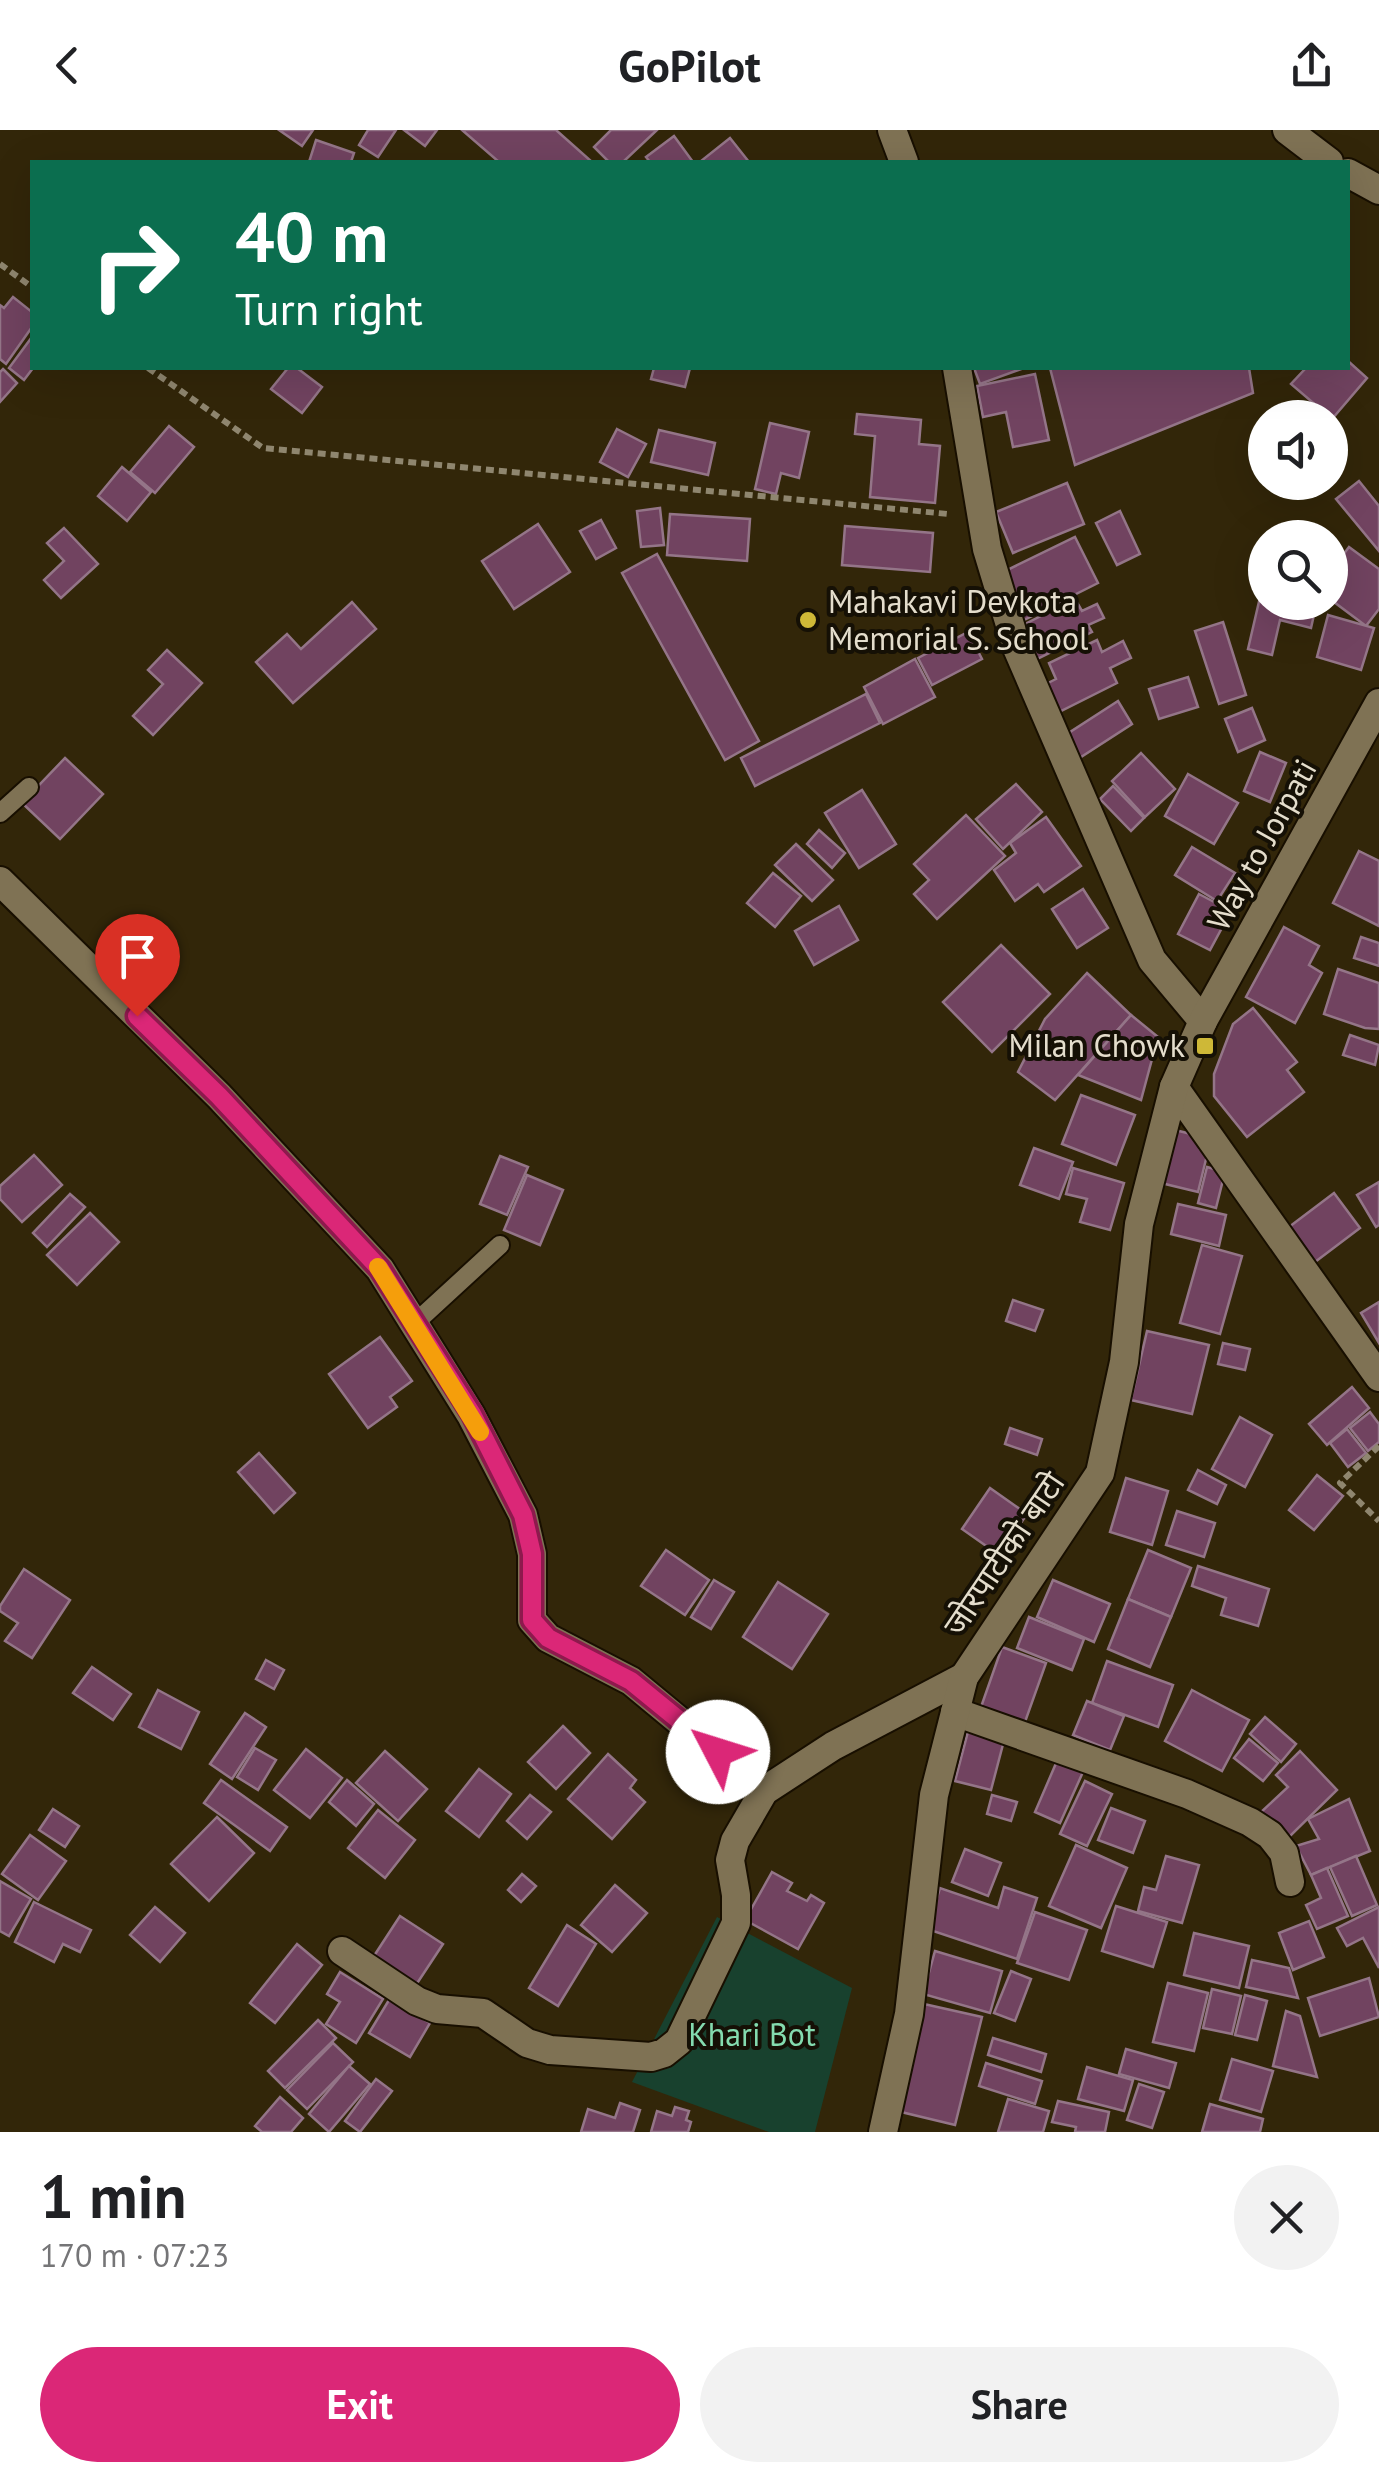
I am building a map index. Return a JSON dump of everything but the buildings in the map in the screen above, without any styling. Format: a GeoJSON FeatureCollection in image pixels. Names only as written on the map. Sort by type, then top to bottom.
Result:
{"type":"FeatureCollection","features":[{"type":"Feature","properties":{"kind":"street"},"geometry":{"type":"LineString","coordinates":[[892,130],[903,160]]}},
{"type":"Feature","properties":{"kind":"street"},"geometry":{"type":"LineString","coordinates":[[1288,130],[1326,160]]}},
{"type":"Feature","properties":{"kind":"street"},"geometry":{"type":"LineString","coordinates":[[1350,174],[1379,190]]}},
{"type":"Feature","properties":{"kind":"street"},"geometry":{"type":"LineString","coordinates":[[957,370],[987,549],[1017,648],[1152,960],[1203,1021]]}},
{"type":"Feature","properties":{"kind":"street","name":"Way to Jorpati"},"geometry":{"type":"LineString","coordinates":[[1203,1021],[1379,702]]}},
{"type":"Feature","properties":{"kind":"street"},"geometry":{"type":"LineString","coordinates":[[0,881],[219,1096],[380,1269],[472,1414],[523,1515],[532,1554],[532,1620],[548,1638],[631,1681],[764,1792]]}},
{"type":"Feature","properties":{"kind":"street","name":"जोरपाटीको बाटो"},"geometry":{"type":"LineString","coordinates":[[884,2132],[910,2014],[934,1795],[964,1677],[1100,1473],[1124,1362],[1140,1224],[1174,1087],[1203,1021]]}},
{"type":"Feature","properties":{"kind":"street"},"geometry":{"type":"LineString","coordinates":[[1174,1087],[1379,1376]]}},
{"type":"Feature","properties":{"kind":"street"},"geometry":{"type":"LineString","coordinates":[[342,1951],[417,2001],[438,2009],[483,2012],[527,2043],[550,2050],[651,2058],[664,2053],[680,2041],[736,1923],[730,1860],[736,1841],[764,1792],[833,1746],[964,1677]]}},
{"type":"Feature","properties":{"kind":"street"},"geometry":{"type":"LineString","coordinates":[[955,1712],[1171,1788],[1250,1822],[1270,1835],[1284,1854],[1290,1882]]}},
{"type":"Feature","properties":{"kind":"lane"},"geometry":{"type":"LineString","coordinates":[[0,813],[28,787]]}},
{"type":"Feature","properties":{"kind":"lane"},"geometry":{"type":"LineString","coordinates":[[414,1324],[500,1245]]}},
{"type":"Feature","properties":{"kind":"path"},"geometry":{"type":"LineString","coordinates":[[0,264],[30,286]]}},
{"type":"Feature","properties":{"kind":"path"},"geometry":{"type":"LineString","coordinates":[[151,370],[263,448],[983,518]]}},
{"type":"Feature","properties":{"kind":"path"},"geometry":{"type":"LineString","coordinates":[[1379,1446],[1340,1483],[1379,1521]]}},
{"type":"Feature","properties":{"kind":"green space","name":"Khari Bot"},"geometry":{"type":"Polygon","coordinates":[[[717,1917],[852,1988],[815,2132],[769,2132],[632,2082],[717,1917]]]}},
{"type":"Feature","properties":{"kind":"slow traffic"},"geometry":{"type":"LineString","coordinates":[[378,1267],[480,1432]]}},
{"type":"Feature","properties":{"kind":"place","name":"Mahakavi Devkota Memorial S. School"},"geometry":{"type":"Point","coordinates":[808,620]}},
{"type":"Feature","properties":{"kind":"place","name":"Milan Chowk"},"geometry":{"type":"Point","coordinates":[1205,1046]}},
{"type":"Feature","properties":{"kind":"route"},"geometry":{"type":"LineString","coordinates":[[137,1016],[219,1096],[380,1269],[472,1414],[523,1515],[532,1554],[532,1620],[548,1638],[631,1681],[718,1752]]}}]}
